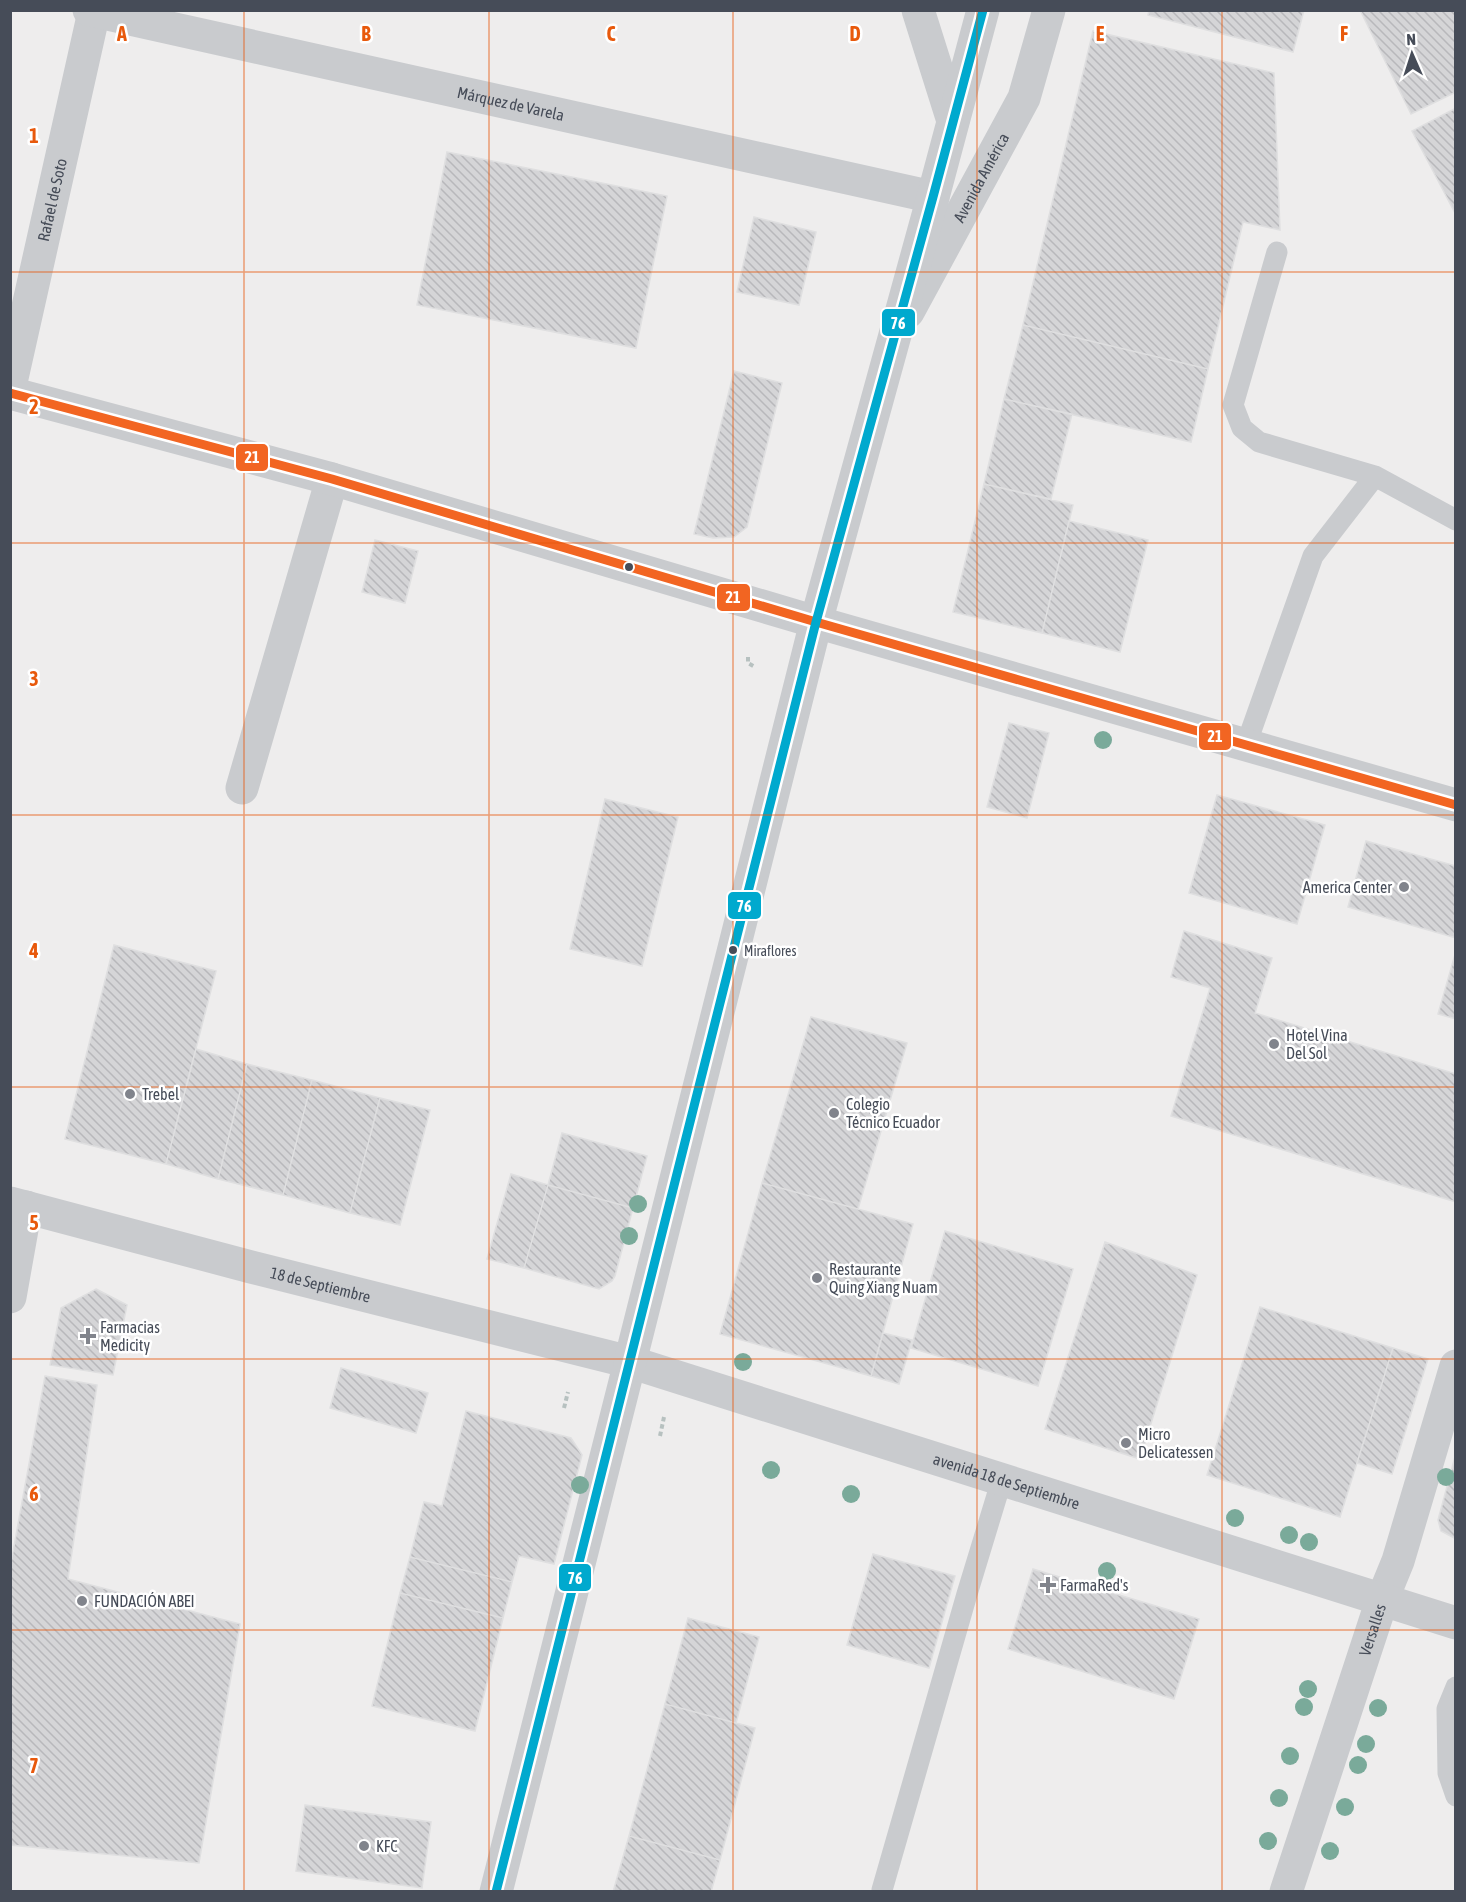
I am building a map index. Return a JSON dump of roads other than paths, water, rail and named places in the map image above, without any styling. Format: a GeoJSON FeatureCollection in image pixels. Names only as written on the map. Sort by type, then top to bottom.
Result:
{"type":"FeatureCollection","features":[{"type":"Feature","properties":{"kind":"street"},"geometry":{"type":"LineString","coordinates":[[918,10],[953,121]]}},
{"type":"Feature","properties":{"kind":"street","name":"Avenida América"},"geometry":{"type":"LineString","coordinates":[[496,1892],[816,622],[983,10]]}},
{"type":"Feature","properties":{"kind":"street","name":"Avenida América"},"geometry":{"type":"LineString","coordinates":[[895,337],[1024,98],[1049,10]]}},
{"type":"Feature","properties":{"kind":"street","name":"Márquez de Varela"},"geometry":{"type":"LineString","coordinates":[[92,11],[933,197]]}},
{"type":"Feature","properties":{"kind":"street","name":"Rafael de Soto"},"geometry":{"type":"LineString","coordinates":[[10,387],[92,11]]}},
{"type":"Feature","properties":{"kind":"street"},"geometry":{"type":"LineString","coordinates":[[10,393],[332,479],[816,622],[1455,805]]}},
{"type":"Feature","properties":{"kind":"street"},"geometry":{"type":"LineString","coordinates":[[242,788],[332,479]]}},
{"type":"Feature","properties":{"kind":"street"},"geometry":{"type":"LineString","coordinates":[[10,1297],[18,1205]]}},
{"type":"Feature","properties":{"kind":"street","name":"18 de Septiembre"},"geometry":{"type":"LineString","coordinates":[[18,1205],[240,1264],[630,1362]]}},
{"type":"Feature","properties":{"kind":"street","name":"avenida 18 de Septiembre"},"geometry":{"type":"LineString","coordinates":[[630,1362],[1382,1599]]}},
{"type":"Feature","properties":{"kind":"street","name":"Versalles"},"geometry":{"type":"LineString","coordinates":[[1286,1892],[1382,1599],[1398,1561],[1455,1366]]}},
{"type":"Feature","properties":{"kind":"street"},"geometry":{"type":"LineString","coordinates":[[1382,1599],[1455,1623]]}},
{"type":"Feature","properties":{"kind":"lane"},"geometry":{"type":"LineString","coordinates":[[1277,252],[1233,405],[1242,428],[1259,442],[1375,476],[1455,520]]}},
{"type":"Feature","properties":{"kind":"lane"},"geometry":{"type":"LineString","coordinates":[[1246,745],[1313,556],[1375,476]]}},
{"type":"Feature","properties":{"kind":"lane"},"geometry":{"type":"LineString","coordinates":[[882,1890],[966,1594],[1002,1479]]}},
{"type":"Feature","properties":{"kind":"lane"},"geometry":{"type":"LineString","coordinates":[[1455,1687],[1447,1709],[1455,1796]]}},
{"type":"Feature","properties":{"kind":"place","name":"America Center"},"geometry":{"type":"Point","coordinates":[1404,887]}},
{"type":"Feature","properties":{"kind":"place","name":"Miraflores"},"geometry":{"type":"Point","coordinates":[733,950]}},
{"type":"Feature","properties":{"kind":"place","name":"Hotel Vina Del Sol"},"geometry":{"type":"Point","coordinates":[1274,1044]}},
{"type":"Feature","properties":{"kind":"place","name":"Trebel"},"geometry":{"type":"Point","coordinates":[130,1094]}},
{"type":"Feature","properties":{"kind":"place","name":"Colegio Técnico Ecuador"},"geometry":{"type":"Point","coordinates":[834,1113]}},
{"type":"Feature","properties":{"kind":"place","name":"Restaurante Quing Xiang Nuam"},"geometry":{"type":"Point","coordinates":[817,1278]}},
{"type":"Feature","properties":{"kind":"place","name":"Farmacias Medicity"},"geometry":{"type":"Point","coordinates":[88,1336]}},
{"type":"Feature","properties":{"kind":"place","name":"Micro Delicatessen"},"geometry":{"type":"Point","coordinates":[1126,1443]}},
{"type":"Feature","properties":{"kind":"place","name":"FarmaRed's"},"geometry":{"type":"Point","coordinates":[1048,1585]}},
{"type":"Feature","properties":{"kind":"place","name":"FUNDACIÓN ABEI"},"geometry":{"type":"Point","coordinates":[82,1601]}},
{"type":"Feature","properties":{"kind":"place","name":"KFC"},"geometry":{"type":"Point","coordinates":[364,1846]}}]}
